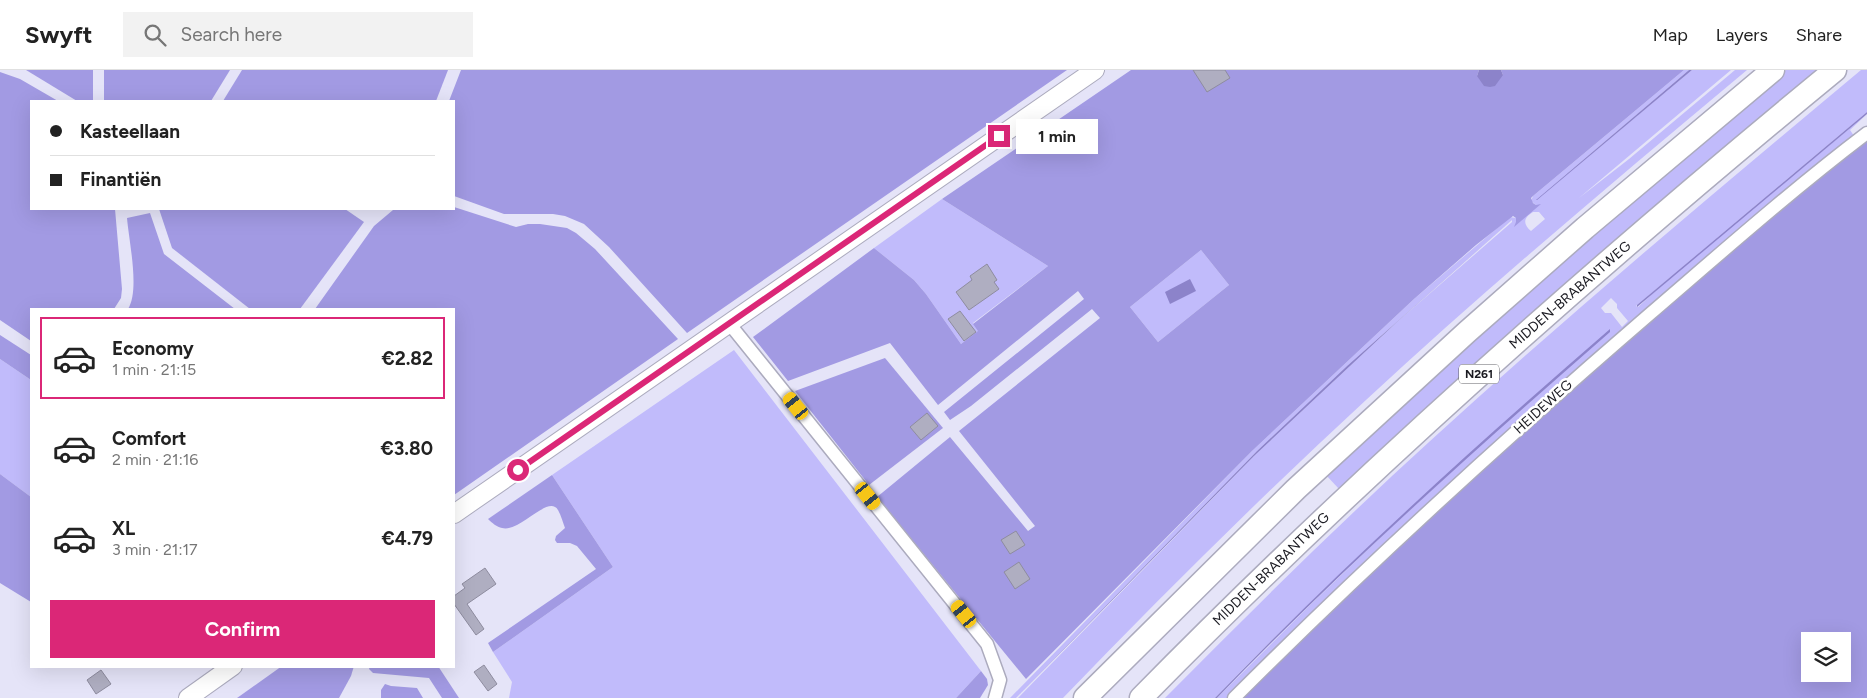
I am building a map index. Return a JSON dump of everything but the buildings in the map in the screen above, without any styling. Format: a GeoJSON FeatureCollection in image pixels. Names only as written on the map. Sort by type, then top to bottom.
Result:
{"type":"FeatureCollection","features":[{"type":"Feature","properties":{"kind":"highway","name":"N261"},"geometry":{"type":"LineString","coordinates":[[1085,698],[1296,489],[1460,338],[1585,228],[1773,70]]}},
{"type":"Feature","properties":{"kind":"highway","name":"MIDDEN-BRABANTWEG"},"geometry":{"type":"LineString","coordinates":[[1141,698],[1318,524],[1489,365],[1606,263],[1835,70]]}},
{"type":"Feature","properties":{"kind":"street"},"geometry":{"type":"LineString","coordinates":[[455,513],[686,354],[728,322],[1095,70]]}},
{"type":"Feature","properties":{"kind":"street","name":"HEIDEWEG"},"geometry":{"type":"LineString","coordinates":[[1234,698],[1370,565],[1548,402],[1812,176],[1867,134]]}},
{"type":"Feature","properties":{"kind":"street"},"geometry":{"type":"LineString","coordinates":[[728,322],[987,644],[1000,680],[995,698]]}},
{"type":"Feature","properties":{"kind":"street"},"geometry":{"type":"LineString","coordinates":[[188,698],[231,668]]}},
{"type":"Feature","properties":{"kind":"shaded area"},"geometry":{"type":"Polygon","coordinates":[[[26,70],[93,70],[93,100],[75,100],[26,70]]]}},
{"type":"Feature","properties":{"kind":"shaded area"},"geometry":{"type":"Polygon","coordinates":[[[104,70],[230,70],[212,100],[104,100],[104,70]]]}},
{"type":"Feature","properties":{"kind":"shaded area"},"geometry":{"type":"Polygon","coordinates":[[[242,70],[448,70],[436,100],[224,100],[242,70]]]}},
{"type":"Feature","properties":{"kind":"shaded area"},"geometry":{"type":"Polygon","coordinates":[[[461,70],[1067,70],[687,333],[609,247],[584,224],[565,216],[553,214],[504,214],[455,196],[455,100],[449,100],[461,70]]]}},
{"type":"Feature","properties":{"kind":"shaded area"},"geometry":{"type":"Polygon","coordinates":[[[1131,70],[1479,70],[1477,76],[1503,75],[1501,70],[1684,70],[1533,196],[1531,198],[1533,203],[1536,205],[1541,204],[1514,227],[1516,218],[1513,216],[1476,245],[1414,299],[1252,451],[1026,679],[877,497],[950,437],[1028,531],[1035,526],[959,431],[1100,318],[1092,309],[971,406],[950,420],[944,412],[1084,299],[1078,291],[938,405],[890,343],[788,381],[753,337],[874,248],[914,280],[961,344],[978,331],[973,324],[1048,266],[942,199],[1131,70]],[[1201,250],[1130,307],[1158,342],[1229,285],[1201,250]]]}},
{"type":"Feature","properties":{"kind":"shaded area"},"geometry":{"type":"Polygon","coordinates":[[[1479,70],[1501,70],[1503,75],[1495,86],[1484,86],[1477,76],[1479,70]]]}},
{"type":"Feature","properties":{"kind":"shaded area"},"geometry":{"type":"Polygon","coordinates":[[[1684,70],[1689,70],[1536,200],[1692,70],[1731,70],[1579,198],[1629,159],[1735,70],[1747,70],[1507,274],[1366,400],[1212,547],[1063,698],[1018,698],[1254,456],[1397,322],[1512,220],[1347,366],[1257,451],[1016,698],[1010,698],[1252,451],[1414,299],[1510,217],[1516,218],[1516,222],[1536,205],[1531,201],[1533,196],[1684,70]],[[1533,212],[1525,221],[1531,231],[1545,219],[1539,212],[1533,212]]]}},
{"type":"Feature","properties":{"kind":"shaded area"},"geometry":{"type":"Polygon","coordinates":[[[1689,70],[1692,70],[1536,200],[1689,70]]]}},
{"type":"Feature","properties":{"kind":"shaded area"},"geometry":{"type":"Polygon","coordinates":[[[1786,70],[1822,70],[1340,490],[1325,474],[1408,396],[1786,70]]]}},
{"type":"Feature","properties":{"kind":"shaded area"},"geometry":{"type":"Polygon","coordinates":[[[1861,70],[1867,70],[1867,112],[1636,306],[1638,307],[1672,276],[1867,114],[1850,130],[1854,136],[1612,339],[1455,479],[1227,698],[1217,698],[1385,533],[1483,443],[1409,510],[1310,602],[1215,698],[1165,698],[1328,537],[1482,394],[1589,300],[1861,70]],[[1611,298],[1601,308],[1605,313],[1611,313],[1622,327],[1628,321],[1617,308],[1617,304],[1611,298]]]}},
{"type":"Feature","properties":{"kind":"shaded area"},"geometry":{"type":"Polygon","coordinates":[[[0,72],[20,79],[56,100],[30,100],[30,210],[115,210],[122,289],[121,298],[115,308],[30,308],[30,340],[0,320],[0,72]]]}},
{"type":"Feature","properties":{"kind":"shaded area"},"geometry":{"type":"Polygon","coordinates":[[[1867,112],[1867,114],[1637,307],[1637,305],[1867,112]]]}},
{"type":"Feature","properties":{"kind":"shaded area"},"geometry":{"type":"Polygon","coordinates":[[[1867,140],[1867,698],[1242,698],[1312,628],[1456,493],[1679,297],[1830,168],[1867,140]]]}},
{"type":"Feature","properties":{"kind":"shaded area"},"geometry":{"type":"Polygon","coordinates":[[[942,199],[1048,266],[973,323],[979,331],[961,344],[914,280],[874,248],[942,199]]]}},
{"type":"Feature","properties":{"kind":"shaded area"},"geometry":{"type":"Polygon","coordinates":[[[455,207],[516,227],[540,224],[567,228],[595,249],[678,339],[455,494],[455,308],[316,308],[374,226],[393,210],[455,210],[455,207]]]}},
{"type":"Feature","properties":{"kind":"shaded area"},"geometry":{"type":"Polygon","coordinates":[[[159,210],[346,210],[364,222],[301,308],[249,308],[172,248],[159,210]]]}},
{"type":"Feature","properties":{"kind":"shaded area"},"geometry":{"type":"Polygon","coordinates":[[[150,213],[164,254],[234,308],[128,308],[133,290],[133,278],[127,218],[150,213]]]}},
{"type":"Feature","properties":{"kind":"shaded area"},"geometry":{"type":"Polygon","coordinates":[[[1512,220],[1397,322],[1254,456],[1016,698],[1257,451],[1347,366],[1512,220]]]}},
{"type":"Feature","properties":{"kind":"shaded area"},"geometry":{"type":"Polygon","coordinates":[[[1201,250],[1229,285],[1158,342],[1130,307],[1201,250]]]}},
{"type":"Feature","properties":{"kind":"shaded area"},"geometry":{"type":"Polygon","coordinates":[[[1190,279],[1196,291],[1170,304],[1165,292],[1190,279]]]}},
{"type":"Feature","properties":{"kind":"shaded area"},"geometry":{"type":"Polygon","coordinates":[[[1610,329],[1610,332],[1360,557],[1215,698],[1310,602],[1408,509],[1610,329]]]}},
{"type":"Feature","properties":{"kind":"shaded area"},"geometry":{"type":"Polygon","coordinates":[[[0,335],[30,354],[30,379],[0,359],[0,335]]]}},
{"type":"Feature","properties":{"kind":"shaded area"},"geometry":{"type":"Polygon","coordinates":[[[734,350],[981,671],[956,698],[509,698],[512,682],[493,652],[613,567],[552,475],[734,350]]]}},
{"type":"Feature","properties":{"kind":"shaded area"},"geometry":{"type":"Polygon","coordinates":[[[885,358],[943,428],[869,485],[795,391],[885,358]]]}},
{"type":"Feature","properties":{"kind":"shaded area"},"geometry":{"type":"Polygon","coordinates":[[[0,359],[30,379],[30,496],[0,474],[0,359]]]}},
{"type":"Feature","properties":{"kind":"shaded area"},"geometry":{"type":"Polygon","coordinates":[[[0,474],[30,496],[30,601],[0,583],[0,474]]]}},
{"type":"Feature","properties":{"kind":"shaded area"},"geometry":{"type":"Polygon","coordinates":[[[552,475],[613,567],[493,652],[488,643],[596,569],[577,546],[570,543],[557,543],[555,540],[556,536],[565,528],[558,510],[553,506],[541,510],[509,528],[498,527],[488,519],[552,475]]]}},
{"type":"Feature","properties":{"kind":"shaded area"},"geometry":{"type":"Polygon","coordinates":[[[279,668],[353,668],[339,698],[237,698],[279,668]]]}},
{"type":"Feature","properties":{"kind":"shaded area"},"geometry":{"type":"Polygon","coordinates":[[[439,668],[459,698],[442,698],[429,678],[373,673],[369,669],[439,668]]]}},
{"type":"Feature","properties":{"kind":"shaded area"},"geometry":{"type":"Polygon","coordinates":[[[981,671],[987,679],[988,685],[980,698],[956,698],[981,671]]]}},
{"type":"Feature","properties":{"kind":"shaded area"},"geometry":{"type":"Polygon","coordinates":[[[385,684],[417,688],[423,698],[381,698],[381,690],[385,684]]]}},
{"type":"Feature","properties":{"kind":"route"},"geometry":{"type":"LineString","coordinates":[[518,470],[694,348],[728,322],[999,136]]}}]}
